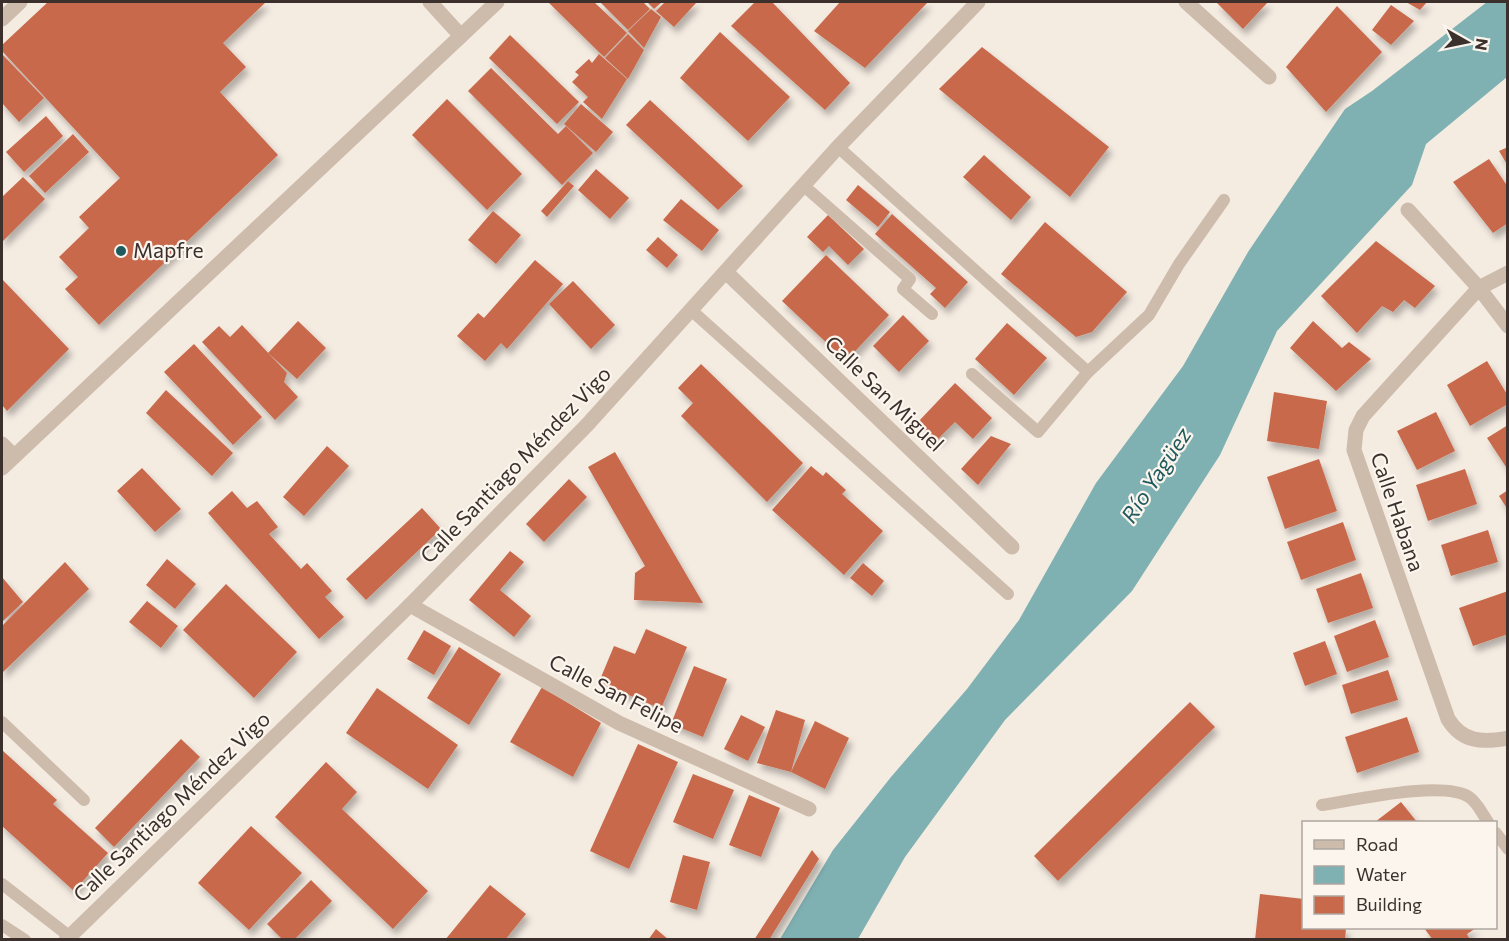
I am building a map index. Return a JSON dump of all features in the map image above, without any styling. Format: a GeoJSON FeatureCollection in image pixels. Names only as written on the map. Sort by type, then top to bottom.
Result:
{"type":"FeatureCollection","features":[{"type":"Feature","properties":{"kind":"street"},"geometry":{"type":"LineString","coordinates":[[430,2],[461,36]]}},
{"type":"Feature","properties":{"kind":"street"},"geometry":{"type":"LineString","coordinates":[[2,468],[497,2]]}},
{"type":"Feature","properties":{"kind":"street","name":"Calle Santiago Méndez Vigo"},"geometry":{"type":"LineString","coordinates":[[68,938],[410,605],[587,425],[838,147],[978,2]]}},
{"type":"Feature","properties":{"kind":"street"},"geometry":{"type":"LineString","coordinates":[[1186,2],[1269,77]]}},
{"type":"Feature","properties":{"kind":"street"},"geometry":{"type":"LineString","coordinates":[[2,19],[16,3]]}},
{"type":"Feature","properties":{"kind":"street"},"geometry":{"type":"LineString","coordinates":[[1408,210],[1479,288],[1508,326]]}},
{"type":"Feature","properties":{"kind":"street","name":"Calle San Miguel"},"geometry":{"type":"LineString","coordinates":[[726,272],[1012,547]]}},
{"type":"Feature","properties":{"kind":"street"},"geometry":{"type":"LineString","coordinates":[[1479,288],[1508,273]]}},
{"type":"Feature","properties":{"kind":"street","name":"Calle Habana"},"geometry":{"type":"LineString","coordinates":[[1479,288],[1363,416],[1356,430],[1354,450],[1448,719],[1455,730],[1474,741],[1508,738]]}},
{"type":"Feature","properties":{"kind":"street"},"geometry":{"type":"LineString","coordinates":[[2,444],[14,456]]}},
{"type":"Feature","properties":{"kind":"street","name":"Calle San Felipe"},"geometry":{"type":"LineString","coordinates":[[410,605],[619,723],[808,809]]}},
{"type":"Feature","properties":{"kind":"lane"},"geometry":{"type":"LineString","coordinates":[[838,147],[1088,372]]}},
{"type":"Feature","properties":{"kind":"lane"},"geometry":{"type":"LineString","coordinates":[[804,186],[909,279],[903,289],[932,314]]}},
{"type":"Feature","properties":{"kind":"lane"},"geometry":{"type":"LineString","coordinates":[[972,375],[1038,432],[1088,372],[1149,315],[1179,264],[1224,200]]}},
{"type":"Feature","properties":{"kind":"lane"},"geometry":{"type":"LineString","coordinates":[[690,310],[1008,594]]}},
{"type":"Feature","properties":{"kind":"lane"},"geometry":{"type":"LineString","coordinates":[[2,722],[84,800]]}},
{"type":"Feature","properties":{"kind":"lane"},"geometry":{"type":"LineString","coordinates":[[1322,805],[1427,790],[1454,790],[1471,798],[1487,821]]}},
{"type":"Feature","properties":{"kind":"lane"},"geometry":{"type":"LineString","coordinates":[[1497,834],[1508,849]]}},
{"type":"Feature","properties":{"kind":"lane"},"geometry":{"type":"LineString","coordinates":[[2,884],[68,938]]}},
{"type":"Feature","properties":{"kind":"lane"},"geometry":{"type":"LineString","coordinates":[[2,925],[25,939]]}},
{"type":"Feature","properties":{"kind":"water","name":"Río Yagüez"},"geometry":{"type":"Polygon","coordinates":[[[1487,2],[1507,2],[1507,77],[1426,144],[1412,185],[1277,331],[1220,455],[1132,591],[1005,720],[905,857],[858,939],[780,939],[833,850],[891,777],[967,689],[1019,620],[1096,483],[1183,366],[1248,252],[1345,109],[1372,91],[1487,2]]]}},
{"type":"Feature","properties":{"kind":"building"},"geometry":{"type":"Polygon","coordinates":[[[48,2],[266,2],[223,43],[246,67],[220,92],[278,155],[99,325],[65,289],[78,277],[59,257],[89,228],[79,217],[120,178],[2,51],[2,45],[48,2]]]}},
{"type":"Feature","properties":{"kind":"building"},"geometry":{"type":"Polygon","coordinates":[[[548,2],[594,2],[627,33],[604,57],[548,2]]]}},
{"type":"Feature","properties":{"kind":"building"},"geometry":{"type":"Polygon","coordinates":[[[600,2],[643,2],[650,9],[628,30],[600,2]]]}},
{"type":"Feature","properties":{"kind":"building"},"geometry":{"type":"Polygon","coordinates":[[[647,2],[662,2],[654,9],[647,2]]]}},
{"type":"Feature","properties":{"kind":"building"},"geometry":{"type":"Polygon","coordinates":[[[665,2],[696,3],[674,27],[656,11],[665,2]]]}},
{"type":"Feature","properties":{"kind":"building"},"geometry":{"type":"Polygon","coordinates":[[[755,2],[772,2],[850,83],[825,110],[731,26],[755,2]]]}},
{"type":"Feature","properties":{"kind":"building"},"geometry":{"type":"Polygon","coordinates":[[[840,2],[928,2],[865,68],[814,31],[840,2]]]}},
{"type":"Feature","properties":{"kind":"building"},"geometry":{"type":"Polygon","coordinates":[[[1216,2],[1268,2],[1243,29],[1216,2]]]}},
{"type":"Feature","properties":{"kind":"building"},"geometry":{"type":"Polygon","coordinates":[[[1406,2],[1427,2],[1420,10],[1406,2]]]}},
{"type":"Feature","properties":{"kind":"building"},"geometry":{"type":"Polygon","coordinates":[[[1391,5],[1414,21],[1391,45],[1372,30],[1391,5]]]}},
{"type":"Feature","properties":{"kind":"building"},"geometry":{"type":"Polygon","coordinates":[[[1337,6],[1382,52],[1326,112],[1286,67],[1337,6]]]}},
{"type":"Feature","properties":{"kind":"building"},"geometry":{"type":"Polygon","coordinates":[[[651,9],[661,17],[644,48],[628,31],[651,9]]]}},
{"type":"Feature","properties":{"kind":"building"},"geometry":{"type":"Polygon","coordinates":[[[720,32],[790,97],[748,141],[680,78],[720,32]]]}},
{"type":"Feature","properties":{"kind":"building"},"geometry":{"type":"Polygon","coordinates":[[[628,34],[644,50],[628,79],[605,58],[628,34]]]}},
{"type":"Feature","properties":{"kind":"building"},"geometry":{"type":"Polygon","coordinates":[[[510,35],[579,102],[557,124],[489,58],[510,35]]]}},
{"type":"Feature","properties":{"kind":"building"},"geometry":{"type":"Polygon","coordinates":[[[982,47],[1109,147],[1070,197],[939,89],[982,47]]]}},
{"type":"Feature","properties":{"kind":"building"},"geometry":{"type":"Polygon","coordinates":[[[2,54],[44,98],[19,122],[2,103],[2,54]]]}},
{"type":"Feature","properties":{"kind":"building"},"geometry":{"type":"Polygon","coordinates":[[[599,54],[627,79],[602,119],[583,102],[588,97],[572,82],[579,75],[575,72],[589,59],[592,63],[599,54]]]}},
{"type":"Feature","properties":{"kind":"building"},"geometry":{"type":"Polygon","coordinates":[[[491,68],[558,134],[566,126],[593,153],[562,185],[468,91],[491,68]]]}},
{"type":"Feature","properties":{"kind":"building"},"geometry":{"type":"Polygon","coordinates":[[[447,99],[522,174],[487,210],[412,135],[447,99]]]}},
{"type":"Feature","properties":{"kind":"building"},"geometry":{"type":"Polygon","coordinates":[[[650,100],[743,186],[718,210],[626,125],[650,100]]]}},
{"type":"Feature","properties":{"kind":"building"},"geometry":{"type":"Polygon","coordinates":[[[581,104],[613,132],[596,152],[564,124],[581,104]]]}},
{"type":"Feature","properties":{"kind":"building"},"geometry":{"type":"Polygon","coordinates":[[[46,116],[63,136],[24,172],[6,152],[46,116]]]}},
{"type":"Feature","properties":{"kind":"building"},"geometry":{"type":"Polygon","coordinates":[[[73,134],[89,152],[45,193],[29,176],[73,134]]]}},
{"type":"Feature","properties":{"kind":"building"},"geometry":{"type":"Polygon","coordinates":[[[1508,147],[1508,166],[1499,151],[1508,147]]]}},
{"type":"Feature","properties":{"kind":"building"},"geometry":{"type":"Polygon","coordinates":[[[984,155],[1031,197],[1011,220],[963,177],[984,155]]]}},
{"type":"Feature","properties":{"kind":"building"},"geometry":{"type":"Polygon","coordinates":[[[1489,159],[1508,187],[1508,223],[1493,233],[1453,182],[1489,159]]]}},
{"type":"Feature","properties":{"kind":"building"},"geometry":{"type":"Polygon","coordinates":[[[596,169],[629,198],[610,219],[578,190],[596,169]]]}},
{"type":"Feature","properties":{"kind":"building"},"geometry":{"type":"Polygon","coordinates":[[[23,177],[45,199],[2,242],[2,197],[23,177]]]}},
{"type":"Feature","properties":{"kind":"building"},"geometry":{"type":"Polygon","coordinates":[[[568,181],[574,186],[547,217],[541,211],[568,181]]]}},
{"type":"Feature","properties":{"kind":"building"},"geometry":{"type":"Polygon","coordinates":[[[858,185],[890,212],[878,227],[846,200],[858,185]]]}},
{"type":"Feature","properties":{"kind":"building"},"geometry":{"type":"Polygon","coordinates":[[[681,199],[719,230],[702,251],[663,220],[681,199]]]}},
{"type":"Feature","properties":{"kind":"building"},"geometry":{"type":"Polygon","coordinates":[[[493,211],[521,235],[496,264],[468,240],[493,211]]]}},
{"type":"Feature","properties":{"kind":"building"},"geometry":{"type":"Polygon","coordinates":[[[892,214],[968,282],[945,308],[930,294],[936,288],[875,234],[892,214]]]}},
{"type":"Feature","properties":{"kind":"building"},"geometry":{"type":"Polygon","coordinates":[[[828,215],[864,249],[848,265],[829,246],[823,252],[807,237],[828,215]]]}},
{"type":"Feature","properties":{"kind":"building"},"geometry":{"type":"Polygon","coordinates":[[[1045,222],[1127,292],[1092,332],[1076,337],[1001,274],[1045,222]]]}},
{"type":"Feature","properties":{"kind":"building"},"geometry":{"type":"Polygon","coordinates":[[[658,237],[678,255],[667,268],[646,250],[658,237]]]}},
{"type":"Feature","properties":{"kind":"building"},"geometry":{"type":"Polygon","coordinates":[[[1376,241],[1435,286],[1415,308],[1404,300],[1393,312],[1382,306],[1357,333],[1321,296],[1376,241]]]}},
{"type":"Feature","properties":{"kind":"building"},"geometry":{"type":"Polygon","coordinates":[[[826,255],[889,315],[846,361],[782,301],[826,255]]]}},
{"type":"Feature","properties":{"kind":"building"},"geometry":{"type":"Polygon","coordinates":[[[535,260],[563,284],[507,349],[501,343],[485,361],[457,336],[478,313],[484,318],[535,260]]]}},
{"type":"Feature","properties":{"kind":"building"},"geometry":{"type":"Polygon","coordinates":[[[2,279],[69,349],[7,411],[2,405],[2,279]]]}},
{"type":"Feature","properties":{"kind":"building"},"geometry":{"type":"Polygon","coordinates":[[[573,281],[615,325],[591,349],[549,304],[573,281]]]}},
{"type":"Feature","properties":{"kind":"building"},"geometry":{"type":"Polygon","coordinates":[[[903,315],[929,341],[899,372],[873,346],[903,315]]]}},
{"type":"Feature","properties":{"kind":"building"},"geometry":{"type":"Polygon","coordinates":[[[298,321],[326,348],[297,379],[268,353],[298,321]]]}},
{"type":"Feature","properties":{"kind":"building"},"geometry":{"type":"Polygon","coordinates":[[[1313,321],[1342,348],[1349,342],[1371,359],[1336,391],[1290,348],[1313,321]]]}},
{"type":"Feature","properties":{"kind":"building"},"geometry":{"type":"Polygon","coordinates":[[[1007,323],[1047,358],[1014,395],[975,359],[1007,323]]]}},
{"type":"Feature","properties":{"kind":"building"},"geometry":{"type":"Polygon","coordinates":[[[242,325],[287,373],[284,382],[298,397],[275,420],[202,342],[219,326],[230,337],[242,325]]]}},
{"type":"Feature","properties":{"kind":"building"},"geometry":{"type":"Polygon","coordinates":[[[194,344],[262,417],[233,445],[164,372],[194,344]]]}},
{"type":"Feature","properties":{"kind":"building"},"geometry":{"type":"Polygon","coordinates":[[[1487,361],[1508,396],[1508,404],[1470,426],[1447,385],[1487,361]]]}},
{"type":"Feature","properties":{"kind":"building"},"geometry":{"type":"Polygon","coordinates":[[[701,364],[803,463],[767,502],[681,416],[693,403],[678,388],[701,364]]]}},
{"type":"Feature","properties":{"kind":"building"},"geometry":{"type":"Polygon","coordinates":[[[955,383],[992,418],[973,439],[955,422],[937,440],[918,422],[955,383]]]}},
{"type":"Feature","properties":{"kind":"building"},"geometry":{"type":"Polygon","coordinates":[[[166,390],[233,453],[212,476],[146,413],[166,390]]]}},
{"type":"Feature","properties":{"kind":"building"},"geometry":{"type":"Polygon","coordinates":[[[1274,392],[1327,401],[1319,449],[1267,441],[1274,392]]]}},
{"type":"Feature","properties":{"kind":"building"},"geometry":{"type":"Polygon","coordinates":[[[1436,412],[1455,451],[1417,470],[1397,431],[1436,412]]]}},
{"type":"Feature","properties":{"kind":"building"},"geometry":{"type":"Polygon","coordinates":[[[1508,425],[1508,470],[1487,438],[1508,425]]]}},
{"type":"Feature","properties":{"kind":"building"},"geometry":{"type":"Polygon","coordinates":[[[991,436],[1011,444],[978,485],[961,469],[991,436]]]}},
{"type":"Feature","properties":{"kind":"building"},"geometry":{"type":"Polygon","coordinates":[[[327,446],[349,466],[304,516],[283,497],[327,446]]]}},
{"type":"Feature","properties":{"kind":"building"},"geometry":{"type":"Polygon","coordinates":[[[615,452],[703,603],[634,600],[635,573],[645,566],[588,467],[615,452]]]}},
{"type":"Feature","properties":{"kind":"building"},"geometry":{"type":"Polygon","coordinates":[[[1319,459],[1337,511],[1285,529],[1267,477],[1319,459]]]}},
{"type":"Feature","properties":{"kind":"building"},"geometry":{"type":"Polygon","coordinates":[[[811,466],[823,476],[826,472],[846,490],[842,494],[883,531],[844,575],[772,510],[811,466]]]}},
{"type":"Feature","properties":{"kind":"building"},"geometry":{"type":"Polygon","coordinates":[[[142,468],[181,509],[155,532],[117,491],[142,468]]]}},
{"type":"Feature","properties":{"kind":"building"},"geometry":{"type":"Polygon","coordinates":[[[1465,469],[1477,504],[1428,521],[1416,485],[1465,469]]]}},
{"type":"Feature","properties":{"kind":"building"},"geometry":{"type":"Polygon","coordinates":[[[569,479],[587,497],[544,542],[526,524],[569,479]]]}},
{"type":"Feature","properties":{"kind":"building"},"geometry":{"type":"Polygon","coordinates":[[[1508,490],[1508,510],[1499,496],[1508,490]]]}},
{"type":"Feature","properties":{"kind":"building"},"geometry":{"type":"Polygon","coordinates":[[[232,491],[247,508],[257,501],[278,527],[269,534],[301,569],[307,563],[332,591],[325,597],[344,617],[319,639],[208,513],[232,491]]]}},
{"type":"Feature","properties":{"kind":"building"},"geometry":{"type":"Polygon","coordinates":[[[422,508],[441,529],[366,600],[346,579],[422,508]]]}},
{"type":"Feature","properties":{"kind":"building"},"geometry":{"type":"Polygon","coordinates":[[[1343,522],[1356,560],[1301,580],[1287,542],[1343,522]]]}},
{"type":"Feature","properties":{"kind":"building"},"geometry":{"type":"Polygon","coordinates":[[[1488,530],[1498,562],[1451,576],[1441,545],[1488,530]]]}},
{"type":"Feature","properties":{"kind":"building"},"geometry":{"type":"Polygon","coordinates":[[[510,551],[524,562],[500,590],[531,616],[514,637],[469,600],[510,551]]]}},
{"type":"Feature","properties":{"kind":"building"},"geometry":{"type":"Polygon","coordinates":[[[167,559],[196,584],[175,609],[146,585],[167,559]]]}},
{"type":"Feature","properties":{"kind":"building"},"geometry":{"type":"Polygon","coordinates":[[[65,562],[89,589],[2,673],[2,626],[65,562]]]}},
{"type":"Feature","properties":{"kind":"building"},"geometry":{"type":"Polygon","coordinates":[[[863,563],[884,581],[872,596],[850,578],[863,563]]]}},
{"type":"Feature","properties":{"kind":"building"},"geometry":{"type":"Polygon","coordinates":[[[1361,573],[1373,608],[1328,623],[1316,589],[1361,573]]]}},
{"type":"Feature","properties":{"kind":"building"},"geometry":{"type":"Polygon","coordinates":[[[2,577],[23,602],[2,622],[2,577]]]}},
{"type":"Feature","properties":{"kind":"building"},"geometry":{"type":"Polygon","coordinates":[[[226,584],[297,652],[254,698],[183,630],[226,584]]]}},
{"type":"Feature","properties":{"kind":"building"},"geometry":{"type":"Polygon","coordinates":[[[1508,591],[1508,634],[1473,646],[1459,608],[1508,591]]]}},
{"type":"Feature","properties":{"kind":"building"},"geometry":{"type":"Polygon","coordinates":[[[147,601],[178,626],[161,648],[129,622],[147,601]]]}},
{"type":"Feature","properties":{"kind":"building"},"geometry":{"type":"Polygon","coordinates":[[[1375,620],[1389,657],[1347,672],[1334,636],[1375,620]]]}},
{"type":"Feature","properties":{"kind":"building"},"geometry":{"type":"Polygon","coordinates":[[[646,629],[687,647],[661,709],[599,682],[614,646],[635,654],[646,629]]]}},
{"type":"Feature","properties":{"kind":"building"},"geometry":{"type":"Polygon","coordinates":[[[424,630],[451,646],[434,675],[407,659],[424,630]]]}},
{"type":"Feature","properties":{"kind":"building"},"geometry":{"type":"Polygon","coordinates":[[[1325,641],[1337,674],[1305,686],[1293,653],[1325,641]]]}},
{"type":"Feature","properties":{"kind":"building"},"geometry":{"type":"Polygon","coordinates":[[[459,647],[501,674],[469,725],[427,698],[459,647]]]}},
{"type":"Feature","properties":{"kind":"building"},"geometry":{"type":"Polygon","coordinates":[[[694,666],[727,679],[703,737],[671,724],[694,666]]]}},
{"type":"Feature","properties":{"kind":"building"},"geometry":{"type":"Polygon","coordinates":[[[1388,670],[1398,700],[1351,714],[1342,685],[1388,670]]]}},
{"type":"Feature","properties":{"kind":"building"},"geometry":{"type":"Polygon","coordinates":[[[542,687],[601,723],[573,777],[510,742],[542,687]]]}},
{"type":"Feature","properties":{"kind":"building"},"geometry":{"type":"Polygon","coordinates":[[[377,688],[458,745],[428,789],[346,733],[377,688]]]}},
{"type":"Feature","properties":{"kind":"building"},"geometry":{"type":"Polygon","coordinates":[[[1190,702],[1215,727],[1058,881],[1034,856],[1190,702]]]}},
{"type":"Feature","properties":{"kind":"building"},"geometry":{"type":"Polygon","coordinates":[[[776,710],[805,720],[791,772],[757,763],[776,710]]]}},
{"type":"Feature","properties":{"kind":"building"},"geometry":{"type":"Polygon","coordinates":[[[741,715],[765,727],[748,761],[724,749],[741,715]]]}},
{"type":"Feature","properties":{"kind":"building"},"geometry":{"type":"Polygon","coordinates":[[[1407,717],[1419,752],[1357,773],[1345,737],[1407,717]]]}},
{"type":"Feature","properties":{"kind":"building"},"geometry":{"type":"Polygon","coordinates":[[[815,721],[849,738],[825,789],[791,772],[815,721]]]}},
{"type":"Feature","properties":{"kind":"building"},"geometry":{"type":"Polygon","coordinates":[[[181,739],[200,757],[114,847],[95,828],[181,739]]]}},
{"type":"Feature","properties":{"kind":"building"},"geometry":{"type":"Polygon","coordinates":[[[638,744],[678,762],[629,869],[590,851],[638,744]]]}},
{"type":"Feature","properties":{"kind":"building"},"geometry":{"type":"Polygon","coordinates":[[[2,750],[57,800],[53,804],[108,853],[74,891],[2,826],[2,750]]]}},
{"type":"Feature","properties":{"kind":"building"},"geometry":{"type":"Polygon","coordinates":[[[326,762],[357,792],[342,809],[428,891],[393,929],[275,817],[326,762]]]}},
{"type":"Feature","properties":{"kind":"building"},"geometry":{"type":"Polygon","coordinates":[[[693,774],[734,790],[713,839],[673,822],[693,774]]]}},
{"type":"Feature","properties":{"kind":"building"},"geometry":{"type":"Polygon","coordinates":[[[749,795],[780,808],[761,857],[729,845],[749,795]]]}},
{"type":"Feature","properties":{"kind":"building"},"geometry":{"type":"Polygon","coordinates":[[[1401,802],[1416,821],[1376,821],[1401,802]]]}},
{"type":"Feature","properties":{"kind":"building"},"geometry":{"type":"Polygon","coordinates":[[[251,826],[302,873],[249,930],[198,883],[251,826]]]}},
{"type":"Feature","properties":{"kind":"building"},"geometry":{"type":"Polygon","coordinates":[[[812,850],[819,859],[769,940],[754,940],[812,850]]]}},
{"type":"Feature","properties":{"kind":"building"},"geometry":{"type":"Polygon","coordinates":[[[683,855],[710,862],[697,910],[670,902],[683,855]]]}},
{"type":"Feature","properties":{"kind":"building"},"geometry":{"type":"Polygon","coordinates":[[[311,880],[332,901],[294,940],[283,940],[267,924],[311,880]]]}},
{"type":"Feature","properties":{"kind":"building"},"geometry":{"type":"Polygon","coordinates":[[[490,885],[526,914],[505,940],[445,940],[490,885]]]}},
{"type":"Feature","properties":{"kind":"building"},"geometry":{"type":"Polygon","coordinates":[[[1260,894],[1302,899],[1302,929],[1346,929],[1345,940],[1255,940],[1260,894]]]}},
{"type":"Feature","properties":{"kind":"building"},"geometry":{"type":"Polygon","coordinates":[[[656,929],[669,940],[648,940],[656,929]]]}},
{"type":"Feature","properties":{"kind":"building"},"geometry":{"type":"Polygon","coordinates":[[[1425,929],[1474,929],[1467,934],[1470,940],[1433,940],[1425,929]]]}},
{"type":"Feature","properties":{"kind":"place","name":"Mapfre"},"geometry":{"type":"Point","coordinates":[121,251]}}]}
